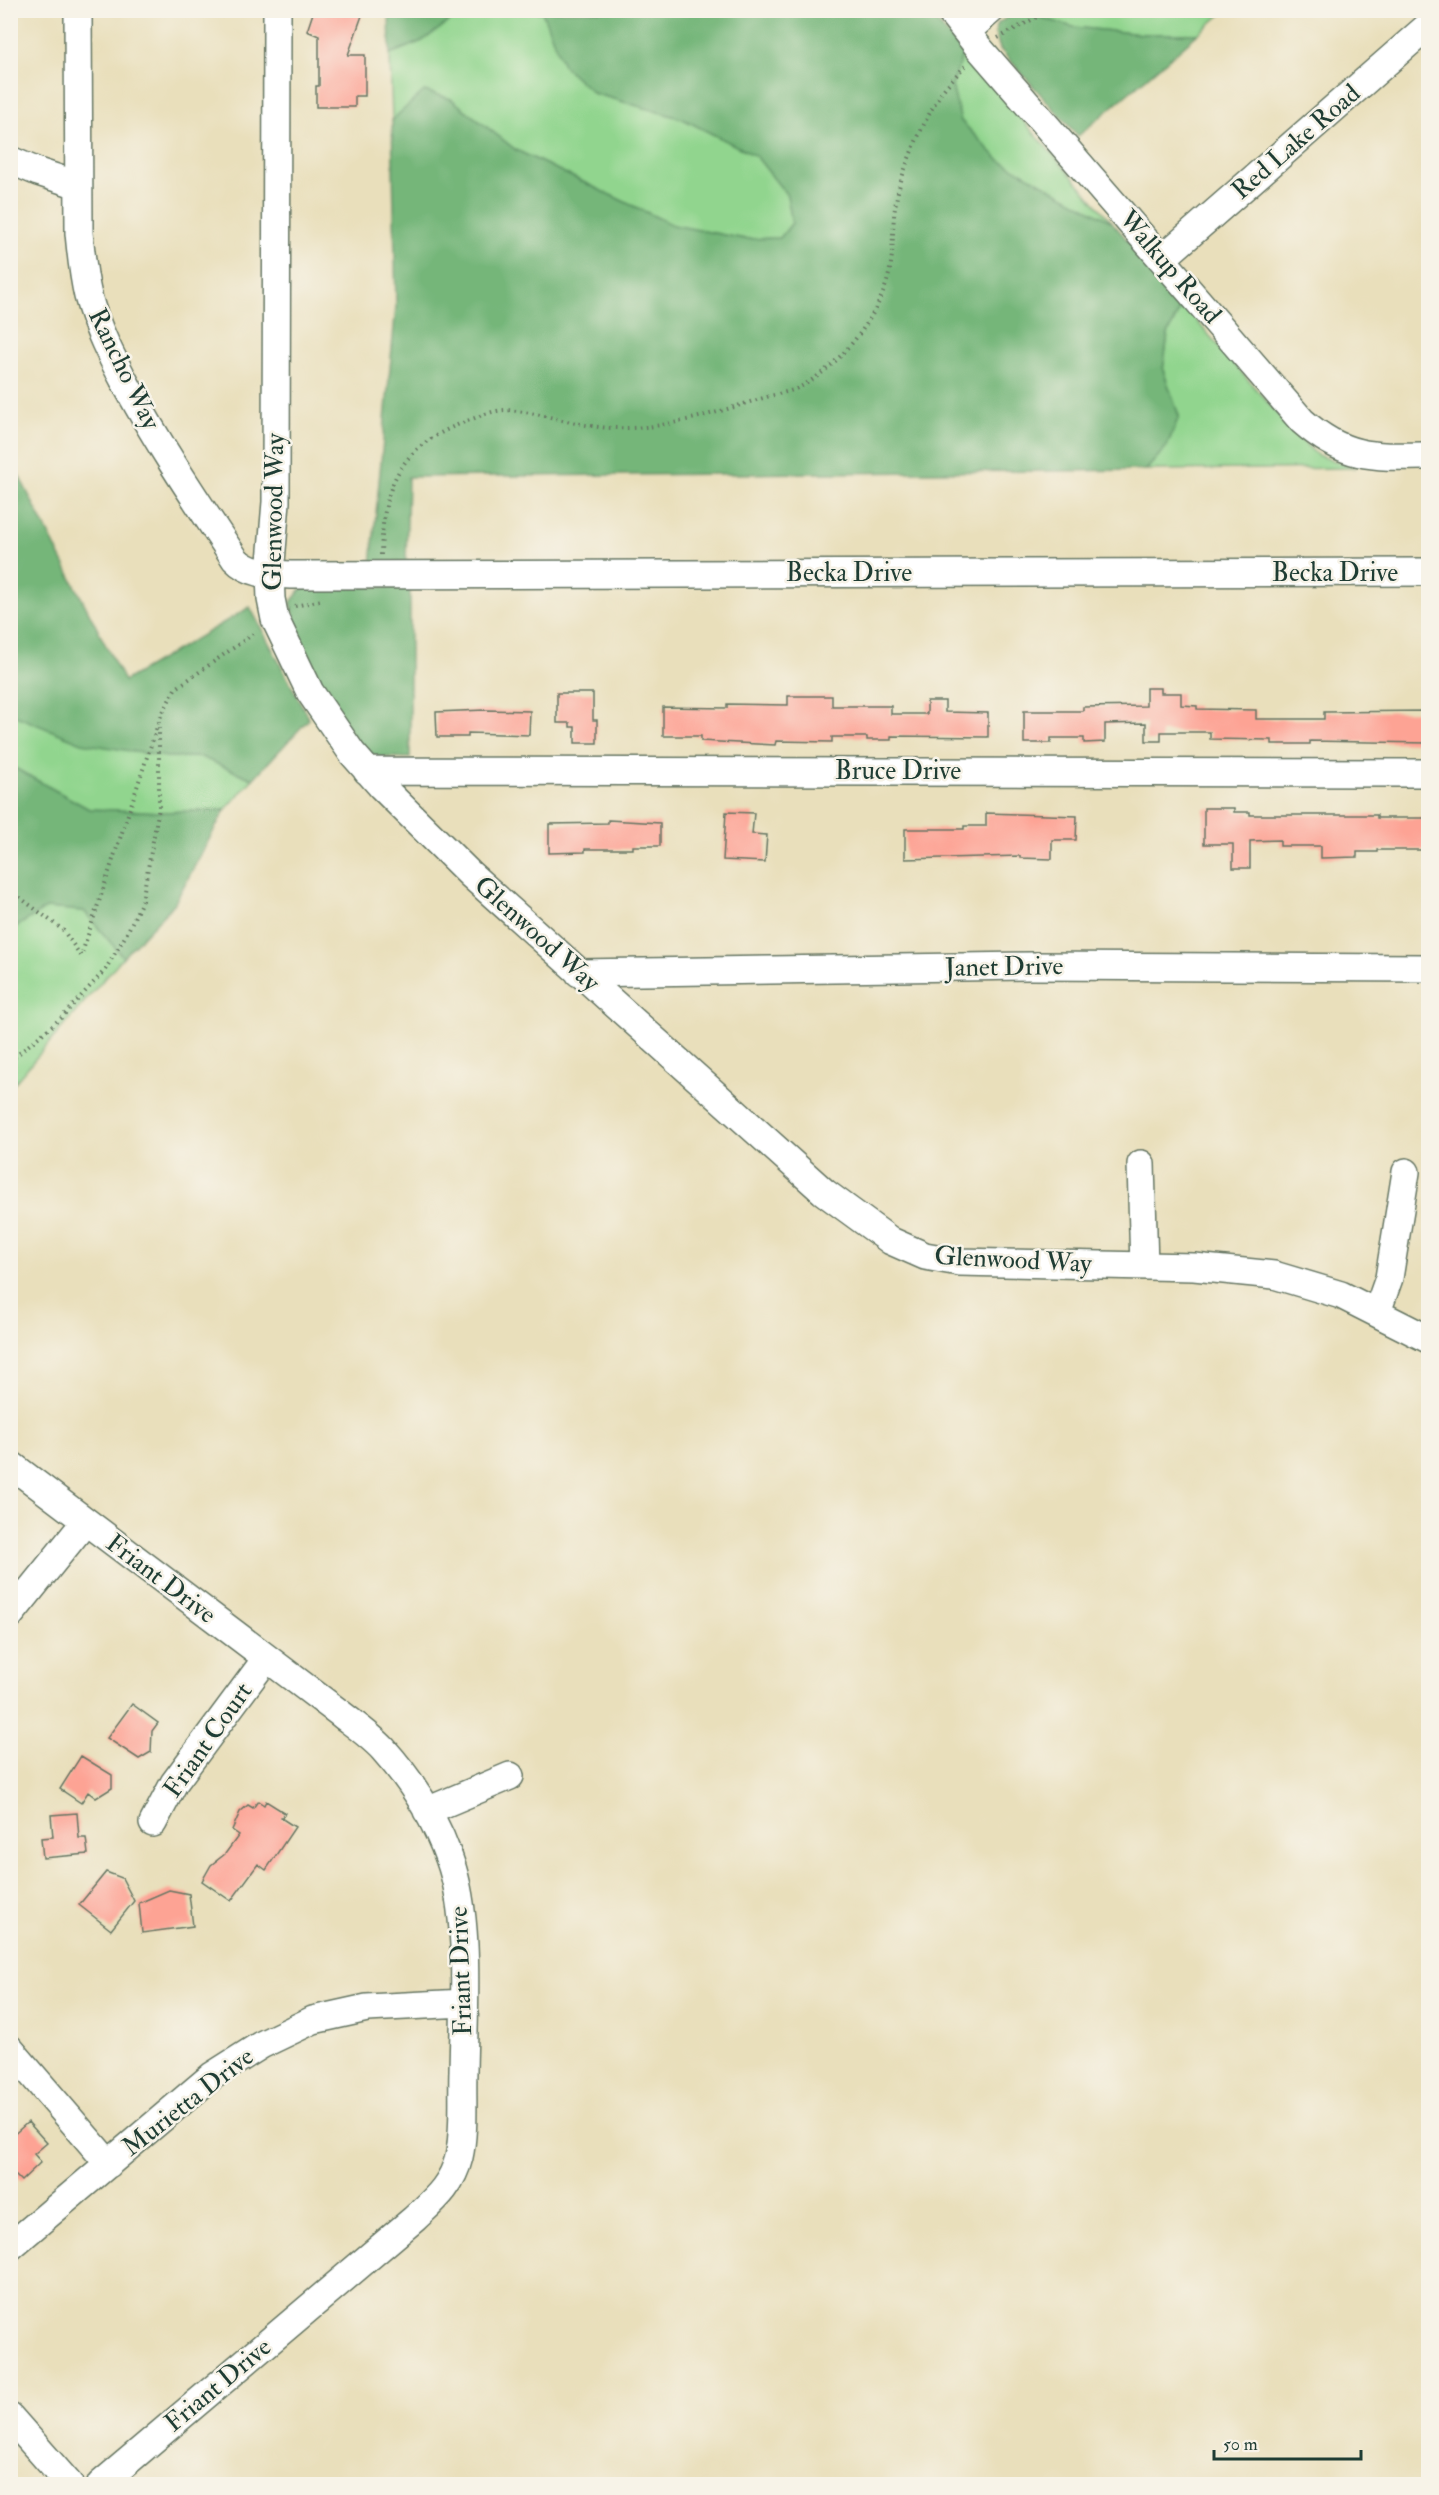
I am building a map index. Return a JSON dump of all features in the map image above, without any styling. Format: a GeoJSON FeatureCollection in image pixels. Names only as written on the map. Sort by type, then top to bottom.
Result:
{"type":"FeatureCollection","features":[{"type":"Feature","properties":{"kind":"street","name":"Rancho Way"},"geometry":{"type":"LineString","coordinates":[[78,10],[78,185],[82,268],[100,333],[175,469],[235,559],[243,567],[270,574]]}},
{"type":"Feature","properties":{"kind":"street","name":"Glenwood Way"},"geometry":{"type":"LineString","coordinates":[[277,10],[276,502],[270,574],[271,599],[275,619],[310,692],[330,723],[367,771],[470,874],[579,973],[824,1192],[891,1241],[925,1256],[959,1262],[1194,1267],[1274,1275],[1341,1295],[1428,1339]]}},
{"type":"Feature","properties":{"kind":"street","name":"Walkup Road"},"geometry":{"type":"LineString","coordinates":[[949,10],[1302,421],[1321,437],[1340,448],[1360,454],[1386,457],[1428,456]]}},
{"type":"Feature","properties":{"kind":"street"},"geometry":{"type":"LineString","coordinates":[[973,40],[991,10]]}},
{"type":"Feature","properties":{"kind":"street","name":"Red Lake Road"},"geometry":{"type":"LineString","coordinates":[[1163,258],[1428,26]]}},
{"type":"Feature","properties":{"kind":"street"},"geometry":{"type":"LineString","coordinates":[[10,160],[78,185]]}},
{"type":"Feature","properties":{"kind":"street","name":"Becka Drive"},"geometry":{"type":"LineString","coordinates":[[270,574],[1428,572]]}},
{"type":"Feature","properties":{"kind":"street","name":"Bruce Drive"},"geometry":{"type":"LineString","coordinates":[[367,771],[1428,772]]}},
{"type":"Feature","properties":{"kind":"street","name":"Janet Drive"},"geometry":{"type":"LineString","coordinates":[[579,973],[1030,966],[1428,968]]}},
{"type":"Feature","properties":{"kind":"street"},"geometry":{"type":"LineString","coordinates":[[1141,1164],[1144,1266]]}},
{"type":"Feature","properties":{"kind":"street"},"geometry":{"type":"LineString","coordinates":[[1377,1312],[1389,1278],[1406,1172]]}},
{"type":"Feature","properties":{"kind":"street","name":"Friant Drive"},"geometry":{"type":"LineString","coordinates":[[10,1464],[341,1714],[382,1748],[409,1782],[427,1811],[449,1858],[462,1906],[464,2003],[462,2135],[459,2158],[448,2186],[414,2219],[101,2484]]}},
{"type":"Feature","properties":{"kind":"street"},"geometry":{"type":"LineString","coordinates":[[10,1615],[85,1522]]}},
{"type":"Feature","properties":{"kind":"street","name":"Friant Court"},"geometry":{"type":"LineString","coordinates":[[153,1823],[174,1784],[266,1659]]}},
{"type":"Feature","properties":{"kind":"street"},"geometry":{"type":"LineString","coordinates":[[427,1811],[510,1776]]}},
{"type":"Feature","properties":{"kind":"street","name":"Murietta Drive"},"geometry":{"type":"LineString","coordinates":[[10,2247],[212,2076],[261,2046],[313,2020],[367,2008],[464,2003]]}},
{"type":"Feature","properties":{"kind":"street"},"geometry":{"type":"LineString","coordinates":[[10,2049],[109,2164]]}},
{"type":"Feature","properties":{"kind":"street"},"geometry":{"type":"LineString","coordinates":[[10,2417],[69,2484]]}},
{"type":"Feature","properties":{"kind":"path"},"geometry":{"type":"LineString","coordinates":[[381,574],[381,544],[387,503],[397,472],[416,448],[445,430],[504,410],[612,429],[673,425],[802,387],[829,366],[853,343],[875,310],[888,279],[894,239],[896,202],[904,171],[942,93],[973,40],[1050,10]]}},
{"type":"Feature","properties":{"kind":"path"},"geometry":{"type":"LineString","coordinates":[[10,890],[63,930],[81,956],[159,720],[175,690],[295,606],[323,600]]}},
{"type":"Feature","properties":{"kind":"path"},"geometry":{"type":"LineString","coordinates":[[10,1061],[61,1018],[105,970],[126,935],[142,901],[159,808],[159,720]]}},
{"type":"Feature","properties":{"kind":"green space"},"geometry":{"type":"Polygon","coordinates":[[[389,10],[464,11],[422,41],[390,54],[389,10]]]}},
{"type":"Feature","properties":{"kind":"green space"},"geometry":{"type":"Polygon","coordinates":[[[464,11],[542,12],[593,93],[683,119],[756,156],[787,195],[792,223],[780,238],[745,239],[673,225],[516,150],[451,99],[425,91],[392,120],[390,54],[422,41],[464,11]]]}},
{"type":"Feature","properties":{"kind":"green space"},"geometry":{"type":"Polygon","coordinates":[[[538,11],[927,11],[963,52],[952,86],[961,121],[999,160],[1112,222],[1182,304],[1168,334],[1163,370],[1179,416],[1167,446],[1146,470],[408,477],[406,565],[371,565],[396,306],[392,120],[424,91],[451,99],[516,150],[673,225],[745,239],[780,238],[792,223],[787,195],[756,156],[683,119],[593,93],[563,65],[542,12],[538,11]]]}},
{"type":"Feature","properties":{"kind":"green space"},"geometry":{"type":"Polygon","coordinates":[[[1018,11],[1225,11],[1198,34],[1142,34],[1073,27],[1018,11]]]}},
{"type":"Feature","properties":{"kind":"green space"},"geometry":{"type":"Polygon","coordinates":[[[1018,11],[1073,27],[1142,34],[1198,34],[1078,136],[1000,49],[995,33],[998,23],[1018,11]]]}},
{"type":"Feature","properties":{"kind":"green space"},"geometry":{"type":"Polygon","coordinates":[[[963,52],[1112,222],[999,160],[960,120],[952,86],[963,52]]]}},
{"type":"Feature","properties":{"kind":"green space"},"geometry":{"type":"Polygon","coordinates":[[[1182,304],[1295,434],[1317,455],[1356,468],[1146,470],[1167,446],[1179,416],[1163,370],[1168,334],[1182,304]]]}},
{"type":"Feature","properties":{"kind":"green space"},"geometry":{"type":"Polygon","coordinates":[[[11,460],[124,681],[250,607],[309,719],[253,779],[201,757],[167,757],[82,743],[11,714],[11,460]]]}},
{"type":"Feature","properties":{"kind":"green space"},"geometry":{"type":"Polygon","coordinates":[[[410,587],[410,758],[380,757],[363,751],[315,679],[296,628],[291,602],[301,589],[410,587]]]}},
{"type":"Feature","properties":{"kind":"green space"},"geometry":{"type":"Polygon","coordinates":[[[11,714],[167,757],[201,757],[253,779],[225,810],[161,812],[89,809],[11,766],[11,714]]]}},
{"type":"Feature","properties":{"kind":"green space"},"geometry":{"type":"Polygon","coordinates":[[[11,766],[89,809],[161,812],[225,810],[174,904],[123,957],[84,911],[46,908],[11,930],[11,766]]]}},
{"type":"Feature","properties":{"kind":"green space"},"geometry":{"type":"Polygon","coordinates":[[[46,908],[84,911],[123,957],[11,1087],[11,930],[46,908]]]}},
{"type":"Feature","properties":{"kind":"building"},"geometry":{"type":"Polygon","coordinates":[[[314,10],[364,10],[348,55],[365,55],[365,96],[355,96],[355,107],[316,107],[316,86],[319,86],[319,36],[307,31],[314,10]]]}},
{"type":"Feature","properties":{"kind":"building"},"geometry":{"type":"Polygon","coordinates":[[[1146,688],[1161,688],[1161,693],[1181,693],[1181,705],[1197,706],[1197,709],[1256,710],[1256,719],[1324,719],[1324,712],[1428,711],[1428,743],[1310,741],[1310,744],[1272,744],[1272,740],[1210,739],[1210,732],[1161,732],[1161,741],[1146,741],[1146,723],[1105,724],[1105,742],[1084,743],[1084,738],[1051,738],[1051,743],[1024,743],[1024,711],[1083,711],[1083,707],[1146,706],[1146,688]]]}},
{"type":"Feature","properties":{"kind":"building"},"geometry":{"type":"Polygon","coordinates":[[[557,693],[593,693],[593,720],[597,720],[597,743],[575,743],[575,727],[570,727],[570,723],[557,723],[557,693]]]}},
{"type":"Feature","properties":{"kind":"building"},"geometry":{"type":"Polygon","coordinates":[[[788,696],[832,696],[832,706],[891,706],[891,714],[927,714],[927,701],[945,701],[945,712],[988,713],[988,737],[891,736],[891,740],[867,740],[867,737],[832,737],[832,742],[776,741],[775,745],[701,741],[701,736],[663,736],[663,707],[727,708],[727,704],[788,705],[788,696]]]}},
{"type":"Feature","properties":{"kind":"building"},"geometry":{"type":"Polygon","coordinates":[[[530,711],[529,735],[468,733],[468,737],[437,737],[436,712],[530,711]]]}},
{"type":"Feature","properties":{"kind":"building"},"geometry":{"type":"Polygon","coordinates":[[[1204,808],[1234,808],[1234,812],[1250,812],[1250,815],[1377,815],[1377,818],[1428,818],[1428,850],[1377,850],[1377,852],[1357,852],[1357,857],[1321,858],[1321,846],[1280,846],[1280,840],[1250,841],[1250,868],[1233,868],[1233,844],[1204,844],[1204,808]]]}},
{"type":"Feature","properties":{"kind":"building"},"geometry":{"type":"Polygon","coordinates":[[[726,812],[754,813],[752,834],[767,835],[765,862],[723,860],[726,812]]]}},
{"type":"Feature","properties":{"kind":"building"},"geometry":{"type":"Polygon","coordinates":[[[986,813],[1077,816],[1076,840],[1052,840],[1052,859],[1020,858],[1020,856],[905,859],[905,829],[964,829],[964,826],[986,826],[986,813]]]}},
{"type":"Feature","properties":{"kind":"building"},"geometry":{"type":"Polygon","coordinates":[[[608,820],[660,823],[660,846],[549,853],[549,824],[608,823],[608,820]]]}},
{"type":"Feature","properties":{"kind":"building"},"geometry":{"type":"Polygon","coordinates":[[[132,1704],[158,1723],[152,1731],[151,1752],[139,1759],[107,1738],[132,1704]]]}},
{"type":"Feature","properties":{"kind":"building"},"geometry":{"type":"Polygon","coordinates":[[[81,1756],[112,1775],[112,1788],[96,1798],[88,1792],[81,1803],[60,1789],[81,1756]]]}},
{"type":"Feature","properties":{"kind":"building"},"geometry":{"type":"Polygon","coordinates":[[[258,1801],[264,1805],[266,1801],[285,1813],[281,1818],[295,1827],[266,1870],[258,1864],[231,1901],[202,1881],[211,1865],[225,1854],[239,1835],[232,1830],[240,1812],[248,1805],[253,1808],[258,1801]]]}},
{"type":"Feature","properties":{"kind":"building"},"geometry":{"type":"Polygon","coordinates":[[[77,1813],[79,1838],[86,1838],[88,1854],[43,1858],[41,1838],[53,1837],[51,1815],[77,1813]]]}},
{"type":"Feature","properties":{"kind":"building"},"geometry":{"type":"Polygon","coordinates":[[[106,1872],[122,1878],[134,1901],[111,1930],[79,1905],[106,1872]]]}},
{"type":"Feature","properties":{"kind":"building"},"geometry":{"type":"Polygon","coordinates":[[[169,1890],[189,1894],[193,1926],[142,1933],[139,1903],[169,1890]]]}},
{"type":"Feature","properties":{"kind":"building"},"geometry":{"type":"Polygon","coordinates":[[[28,2122],[47,2143],[34,2154],[41,2162],[21,2181],[10,2170],[10,2138],[28,2122]]]}}]}
